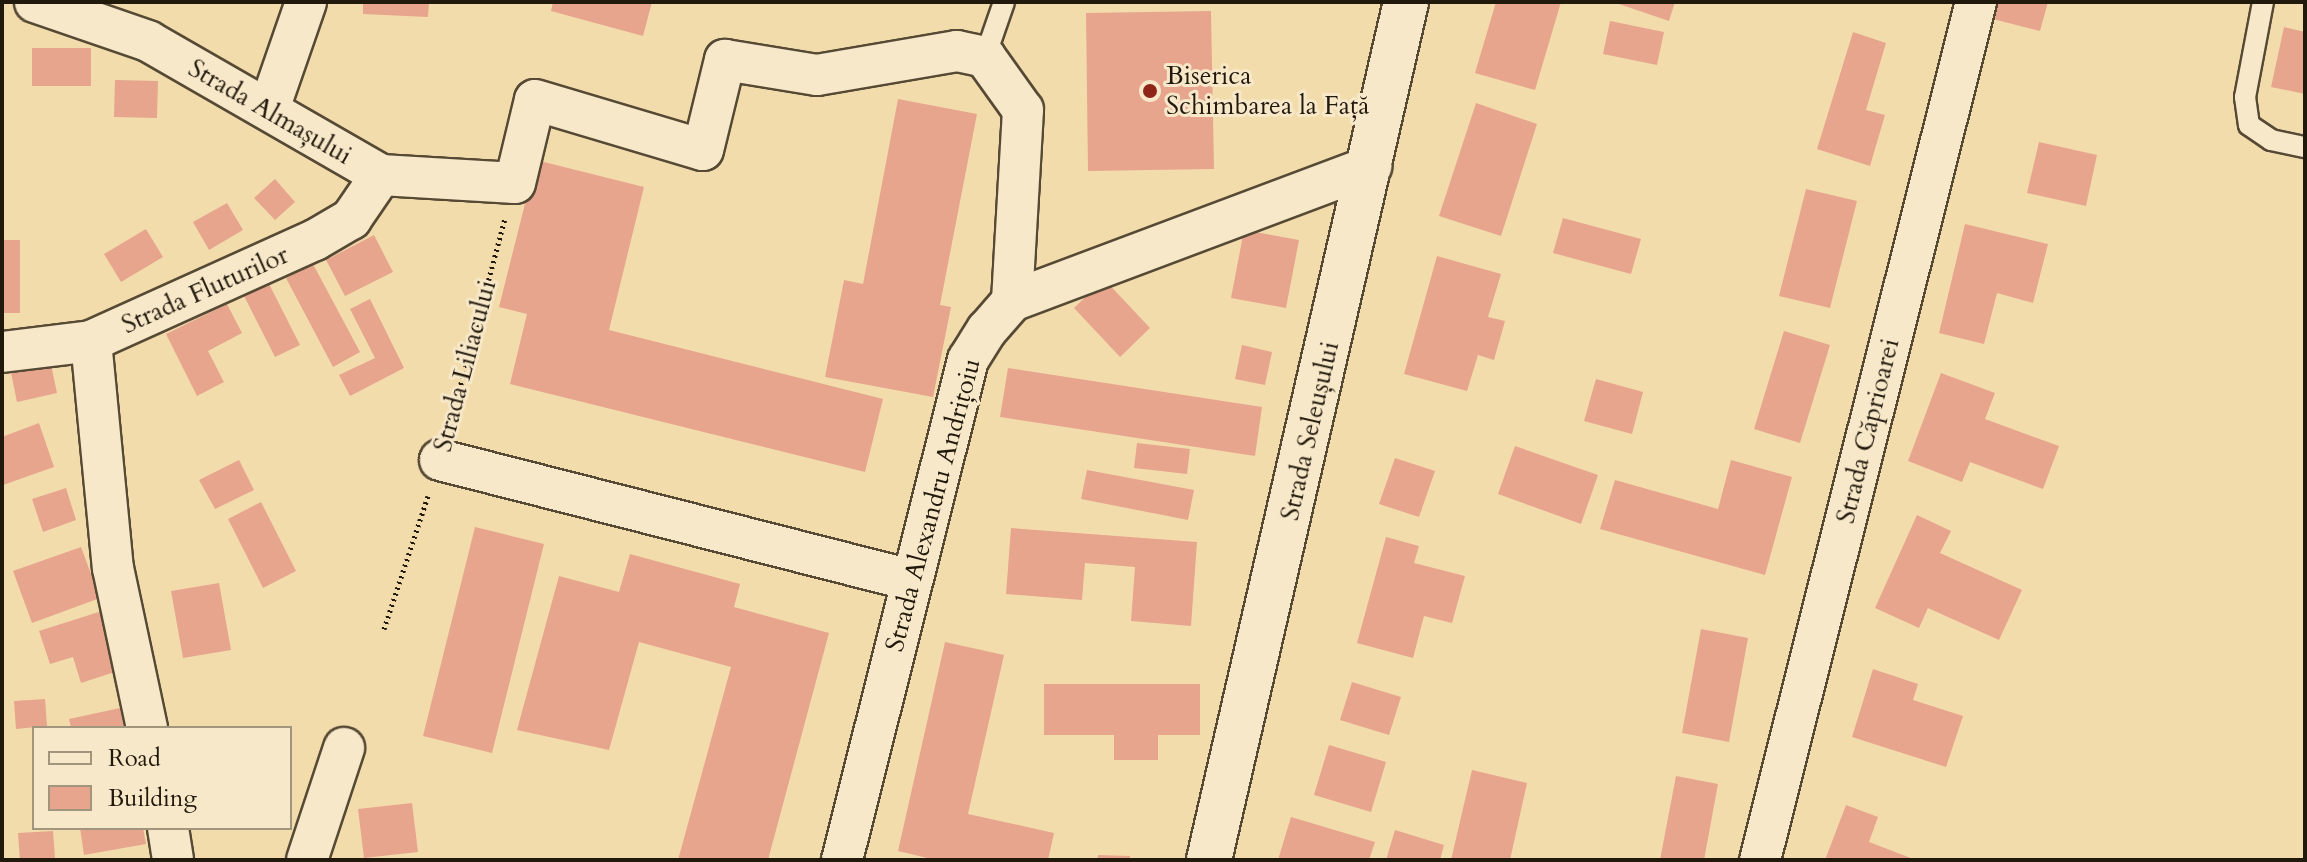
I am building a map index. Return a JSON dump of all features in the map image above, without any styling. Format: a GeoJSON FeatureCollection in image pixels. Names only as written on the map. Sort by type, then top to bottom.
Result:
{"type":"FeatureCollection","features":[{"type":"Feature","properties":{"kind":"main road","name":"Strada Seleușului"},"geometry":{"type":"LineString","coordinates":[[1209,860],[1372,166],[1406,2]]}},
{"type":"Feature","properties":{"kind":"street","name":"Strada Almașului"},"geometry":{"type":"LineString","coordinates":[[35,2],[148,41],[381,175],[515,183]]}},
{"type":"Feature","properties":{"kind":"street"},"geometry":{"type":"LineString","coordinates":[[269,109],[306,2]]}},
{"type":"Feature","properties":{"kind":"street","name":"Strada Căprioarei"},"geometry":{"type":"LineString","coordinates":[[1760,860],[1976,2]]}},
{"type":"Feature","properties":{"kind":"street"},"geometry":{"type":"LineString","coordinates":[[515,183],[535,100],[703,150],[725,60],[817,75],[957,51],[985,57],[1023,110],[1012,301],[1372,166]]}},
{"type":"Feature","properties":{"kind":"street","name":"Strada Fluturilor"},"geometry":{"type":"LineString","coordinates":[[2,352],[91,341],[315,240],[351,219],[381,175]]}},
{"type":"Feature","properties":{"kind":"street","name":"Strada Alexandru Andrițoiu"},"geometry":{"type":"LineString","coordinates":[[842,860],[968,360],[1012,301]]}},
{"type":"Feature","properties":{"kind":"street"},"geometry":{"type":"LineString","coordinates":[[91,341],[113,568],[147,726]]}},
{"type":"Feature","properties":{"kind":"street"},"geometry":{"type":"LineString","coordinates":[[440,460],[911,580]]}},
{"type":"Feature","properties":{"kind":"street"},"geometry":{"type":"LineString","coordinates":[[307,860],[344,748]]}},
{"type":"Feature","properties":{"kind":"street"},"geometry":{"type":"LineString","coordinates":[[168,830],[173,860]]}},
{"type":"Feature","properties":{"kind":"lane"},"geometry":{"type":"LineString","coordinates":[[985,57],[1004,2]]}},
{"type":"Feature","properties":{"kind":"lane"},"geometry":{"type":"LineString","coordinates":[[2263,2],[2245,97],[2249,125],[2271,140],[2305,147]]}},
{"type":"Feature","properties":{"kind":"path","name":"Strada Liliacului"},"geometry":{"type":"LineString","coordinates":[[384,629],[440,460],[515,183]]}},
{"type":"Feature","properties":{"kind":"building"},"geometry":{"type":"Polygon","coordinates":[[[363,2],[429,2],[428,17],[363,14],[363,2]]]}},
{"type":"Feature","properties":{"kind":"building"},"geometry":{"type":"Polygon","coordinates":[[[553,2],[652,2],[643,36],[551,11],[553,2]]]}},
{"type":"Feature","properties":{"kind":"building"},"geometry":{"type":"Polygon","coordinates":[[[1496,2],[1561,2],[1535,90],[1475,73],[1496,2]]]}},
{"type":"Feature","properties":{"kind":"building"},"geometry":{"type":"Polygon","coordinates":[[[1613,2],[1675,2],[1669,21],[1613,2]]]}},
{"type":"Feature","properties":{"kind":"building"},"geometry":{"type":"Polygon","coordinates":[[[1984,2],[2048,2],[2040,31],[1981,16],[1984,2]]]}},
{"type":"Feature","properties":{"kind":"building","name":"Biserica Schimbarea la Față"},"geometry":{"type":"Polygon","coordinates":[[[1211,11],[1214,169],[1088,171],[1086,13],[1211,11]]]}},
{"type":"Feature","properties":{"kind":"building"},"geometry":{"type":"Polygon","coordinates":[[[1610,21],[1664,32],[1657,65],[1603,54],[1610,21]]]}},
{"type":"Feature","properties":{"kind":"building"},"geometry":{"type":"Polygon","coordinates":[[[2284,27],[2305,32],[2305,94],[2271,87],[2284,27]]]}},
{"type":"Feature","properties":{"kind":"building"},"geometry":{"type":"Polygon","coordinates":[[[1853,32],[1886,43],[1866,110],[1885,115],[1870,166],[1817,149],[1853,32]]]}},
{"type":"Feature","properties":{"kind":"building"},"geometry":{"type":"Polygon","coordinates":[[[32,48],[91,48],[91,86],[32,86],[32,48]]]}},
{"type":"Feature","properties":{"kind":"building"},"geometry":{"type":"Polygon","coordinates":[[[115,80],[158,81],[157,118],[114,117],[115,80]]]}},
{"type":"Feature","properties":{"kind":"building"},"geometry":{"type":"Polygon","coordinates":[[[898,99],[977,114],[940,305],[951,307],[933,397],[825,377],[844,280],[863,284],[898,99]]]}},
{"type":"Feature","properties":{"kind":"building"},"geometry":{"type":"Polygon","coordinates":[[[1476,103],[1537,124],[1501,236],[1439,216],[1476,103]]]}},
{"type":"Feature","properties":{"kind":"building"},"geometry":{"type":"Polygon","coordinates":[[[2039,142],[2097,155],[2086,206],[2027,193],[2039,142]]]}},
{"type":"Feature","properties":{"kind":"building"},"geometry":{"type":"Polygon","coordinates":[[[536,160],[644,187],[609,330],[883,399],[865,472],[510,384],[527,314],[499,307],[536,160]]]}},
{"type":"Feature","properties":{"kind":"building"},"geometry":{"type":"Polygon","coordinates":[[[275,179],[295,202],[275,220],[254,198],[275,179]]]}},
{"type":"Feature","properties":{"kind":"building"},"geometry":{"type":"Polygon","coordinates":[[[1806,189],[1857,201],[1830,308],[1779,296],[1806,189]]]}},
{"type":"Feature","properties":{"kind":"building"},"geometry":{"type":"Polygon","coordinates":[[[227,203],[243,230],[209,250],[193,222],[227,203]]]}},
{"type":"Feature","properties":{"kind":"building"},"geometry":{"type":"Polygon","coordinates":[[[1563,218],[1641,239],[1631,274],[1553,253],[1563,218]]]}},
{"type":"Feature","properties":{"kind":"building"},"geometry":{"type":"Polygon","coordinates":[[[1965,224],[2048,244],[2033,303],[1997,293],[1984,344],[1939,333],[1965,224]]]}},
{"type":"Feature","properties":{"kind":"building"},"geometry":{"type":"Polygon","coordinates":[[[146,229],[163,257],[121,282],[104,254],[146,229]]]}},
{"type":"Feature","properties":{"kind":"building"},"geometry":{"type":"Polygon","coordinates":[[[1244,230],[1299,240],[1286,308],[1231,298],[1244,230]]]}},
{"type":"Feature","properties":{"kind":"building"},"geometry":{"type":"Polygon","coordinates":[[[374,235],[393,272],[345,296],[326,260],[374,235]]]}},
{"type":"Feature","properties":{"kind":"building"},"geometry":{"type":"Polygon","coordinates":[[[2,240],[20,240],[20,313],[2,313],[2,240]]]}},
{"type":"Feature","properties":{"kind":"building"},"geometry":{"type":"Polygon","coordinates":[[[1437,256],[1501,274],[1488,317],[1505,321],[1494,360],[1478,355],[1467,391],[1404,374],[1437,256]]]}},
{"type":"Feature","properties":{"kind":"building"},"geometry":{"type":"Polygon","coordinates":[[[313,264],[360,352],[333,367],[286,278],[313,264]]]}},
{"type":"Feature","properties":{"kind":"building"},"geometry":{"type":"Polygon","coordinates":[[[1104,279],[1150,328],[1120,357],[1074,308],[1104,279]]]}},
{"type":"Feature","properties":{"kind":"building"},"geometry":{"type":"Polygon","coordinates":[[[267,280],[300,345],[275,357],[242,292],[267,280]]]}},
{"type":"Feature","properties":{"kind":"building"},"geometry":{"type":"Polygon","coordinates":[[[370,299],[404,368],[350,396],[339,375],[375,358],[350,309],[370,299]]]}},
{"type":"Feature","properties":{"kind":"building"},"geometry":{"type":"Polygon","coordinates":[[[227,304],[242,333],[208,351],[224,382],[197,396],[166,334],[227,304]]]}},
{"type":"Feature","properties":{"kind":"building"},"geometry":{"type":"Polygon","coordinates":[[[1784,331],[1830,345],[1800,443],[1754,429],[1784,331]]]}},
{"type":"Feature","properties":{"kind":"building"},"geometry":{"type":"Polygon","coordinates":[[[1242,345],[1272,352],[1265,385],[1235,379],[1242,345]]]}},
{"type":"Feature","properties":{"kind":"building"},"geometry":{"type":"Polygon","coordinates":[[[49,355],[57,393],[17,402],[9,363],[49,355]]]}},
{"type":"Feature","properties":{"kind":"building"},"geometry":{"type":"Polygon","coordinates":[[[1008,368],[1262,407],[1255,456],[1000,417],[1008,368]]]}},
{"type":"Feature","properties":{"kind":"building"},"geometry":{"type":"Polygon","coordinates":[[[1941,373],[1995,393],[1985,419],[2059,446],[2043,489],[1970,462],[1962,482],[1908,461],[1941,373]]]}},
{"type":"Feature","properties":{"kind":"building"},"geometry":{"type":"Polygon","coordinates":[[[1596,379],[1643,392],[1632,434],[1584,421],[1596,379]]]}},
{"type":"Feature","properties":{"kind":"building"},"geometry":{"type":"Polygon","coordinates":[[[39,423],[54,467],[3,485],[2,437],[39,423]]]}},
{"type":"Feature","properties":{"kind":"building"},"geometry":{"type":"Polygon","coordinates":[[[1137,443],[1190,449],[1187,474],[1134,468],[1137,443]]]}},
{"type":"Feature","properties":{"kind":"building"},"geometry":{"type":"Polygon","coordinates":[[[1515,446],[1598,475],[1581,524],[1498,494],[1515,446]]]}},
{"type":"Feature","properties":{"kind":"building"},"geometry":{"type":"Polygon","coordinates":[[[1395,458],[1435,471],[1419,517],[1379,504],[1395,458]]]}},
{"type":"Feature","properties":{"kind":"building"},"geometry":{"type":"Polygon","coordinates":[[[239,460],[254,490],[215,509],[199,480],[239,460]]]}},
{"type":"Feature","properties":{"kind":"building"},"geometry":{"type":"Polygon","coordinates":[[[1731,460],[1792,477],[1765,575],[1600,529],[1615,480],[1718,509],[1731,460]]]}},
{"type":"Feature","properties":{"kind":"building"},"geometry":{"type":"Polygon","coordinates":[[[1087,470],[1194,490],[1188,520],[1081,499],[1087,470]]]}},
{"type":"Feature","properties":{"kind":"building"},"geometry":{"type":"Polygon","coordinates":[[[66,488],[76,520],[43,532],[32,499],[66,488]]]}},
{"type":"Feature","properties":{"kind":"building"},"geometry":{"type":"Polygon","coordinates":[[[261,502],[296,571],[263,588],[228,519],[261,502]]]}},
{"type":"Feature","properties":{"kind":"building"},"geometry":{"type":"Polygon","coordinates":[[[1917,515],[1951,531],[1940,553],[2022,590],[1999,640],[1928,608],[1919,628],[1875,608],[1917,515]]]}},
{"type":"Feature","properties":{"kind":"building"},"geometry":{"type":"Polygon","coordinates":[[[475,527],[544,544],[492,753],[423,736],[475,527]]]}},
{"type":"Feature","properties":{"kind":"building"},"geometry":{"type":"Polygon","coordinates":[[[1011,528],[1197,542],[1191,626],[1131,621],[1135,567],[1085,563],[1082,600],[1006,594],[1011,528]]]}},
{"type":"Feature","properties":{"kind":"building"},"geometry":{"type":"Polygon","coordinates":[[[1386,537],[1419,546],[1414,563],[1465,576],[1452,623],[1424,616],[1413,658],[1357,643],[1386,537]]]}},
{"type":"Feature","properties":{"kind":"building"},"geometry":{"type":"Polygon","coordinates":[[[81,547],[100,598],[32,623],[13,571],[81,547]]]}},
{"type":"Feature","properties":{"kind":"building"},"geometry":{"type":"Polygon","coordinates":[[[630,554],[740,584],[734,607],[829,633],[768,860],[678,860],[731,667],[639,642],[609,750],[517,730],[559,576],[619,592],[630,554]]]}},
{"type":"Feature","properties":{"kind":"building"},"geometry":{"type":"Polygon","coordinates":[[[219,583],[231,650],[183,658],[171,591],[219,583]]]}},
{"type":"Feature","properties":{"kind":"building"},"geometry":{"type":"Polygon","coordinates":[[[105,610],[124,669],[81,683],[73,657],[50,664],[39,631],[105,610]]]}},
{"type":"Feature","properties":{"kind":"building"},"geometry":{"type":"Polygon","coordinates":[[[1701,629],[1748,638],[1729,742],[1682,733],[1701,629]]]}},
{"type":"Feature","properties":{"kind":"building"},"geometry":{"type":"Polygon","coordinates":[[[945,642],[1004,655],[968,814],[1054,833],[1048,860],[936,860],[898,851],[945,642]]]}},
{"type":"Feature","properties":{"kind":"building"},"geometry":{"type":"Polygon","coordinates":[[[1873,669],[1918,684],[1913,700],[1963,716],[1946,767],[1852,737],[1873,669]]]}},
{"type":"Feature","properties":{"kind":"building"},"geometry":{"type":"Polygon","coordinates":[[[1352,682],[1401,697],[1389,735],[1340,720],[1352,682]]]}},
{"type":"Feature","properties":{"kind":"building"},"geometry":{"type":"Polygon","coordinates":[[[1044,684],[1200,684],[1200,735],[1158,735],[1158,760],[1114,760],[1114,735],[1044,735],[1044,684]]]}},
{"type":"Feature","properties":{"kind":"building"},"geometry":{"type":"Polygon","coordinates":[[[45,699],[47,726],[16,729],[14,701],[45,699]]]}},
{"type":"Feature","properties":{"kind":"building"},"geometry":{"type":"Polygon","coordinates":[[[120,708],[124,726],[71,726],[69,719],[120,708]]]}},
{"type":"Feature","properties":{"kind":"building"},"geometry":{"type":"Polygon","coordinates":[[[1329,745],[1386,762],[1371,812],[1314,795],[1329,745]]]}},
{"type":"Feature","properties":{"kind":"building"},"geometry":{"type":"Polygon","coordinates":[[[1472,770],[1527,783],[1510,860],[1451,860],[1472,770]]]}},
{"type":"Feature","properties":{"kind":"building"},"geometry":{"type":"Polygon","coordinates":[[[1676,776],[1718,784],[1704,860],[1660,860],[1676,776]]]}},
{"type":"Feature","properties":{"kind":"building"},"geometry":{"type":"Polygon","coordinates":[[[412,803],[418,852],[364,858],[358,809],[412,803]]]}},
{"type":"Feature","properties":{"kind":"building"},"geometry":{"type":"Polygon","coordinates":[[[1846,805],[1878,817],[1869,842],[1916,860],[1825,860],[1846,805]]]}},
{"type":"Feature","properties":{"kind":"building"},"geometry":{"type":"Polygon","coordinates":[[[1291,817],[1375,842],[1369,860],[1278,860],[1291,817]]]}},
{"type":"Feature","properties":{"kind":"building"},"geometry":{"type":"Polygon","coordinates":[[[80,830],[143,830],[146,844],[84,855],[80,830]]]}},
{"type":"Feature","properties":{"kind":"building"},"geometry":{"type":"Polygon","coordinates":[[[1395,830],[1444,845],[1440,860],[1386,860],[1395,830]]]}},
{"type":"Feature","properties":{"kind":"building"},"geometry":{"type":"Polygon","coordinates":[[[53,831],[55,858],[20,860],[18,833],[53,831]]]}},
{"type":"Feature","properties":{"kind":"building"},"geometry":{"type":"Polygon","coordinates":[[[1098,855],[1130,856],[1130,860],[1097,860],[1098,855]]]}},
{"type":"Feature","properties":{"kind":"place","name":"Biserica Schimbarea la Față"},"geometry":{"type":"Point","coordinates":[1150,91]}}]}
